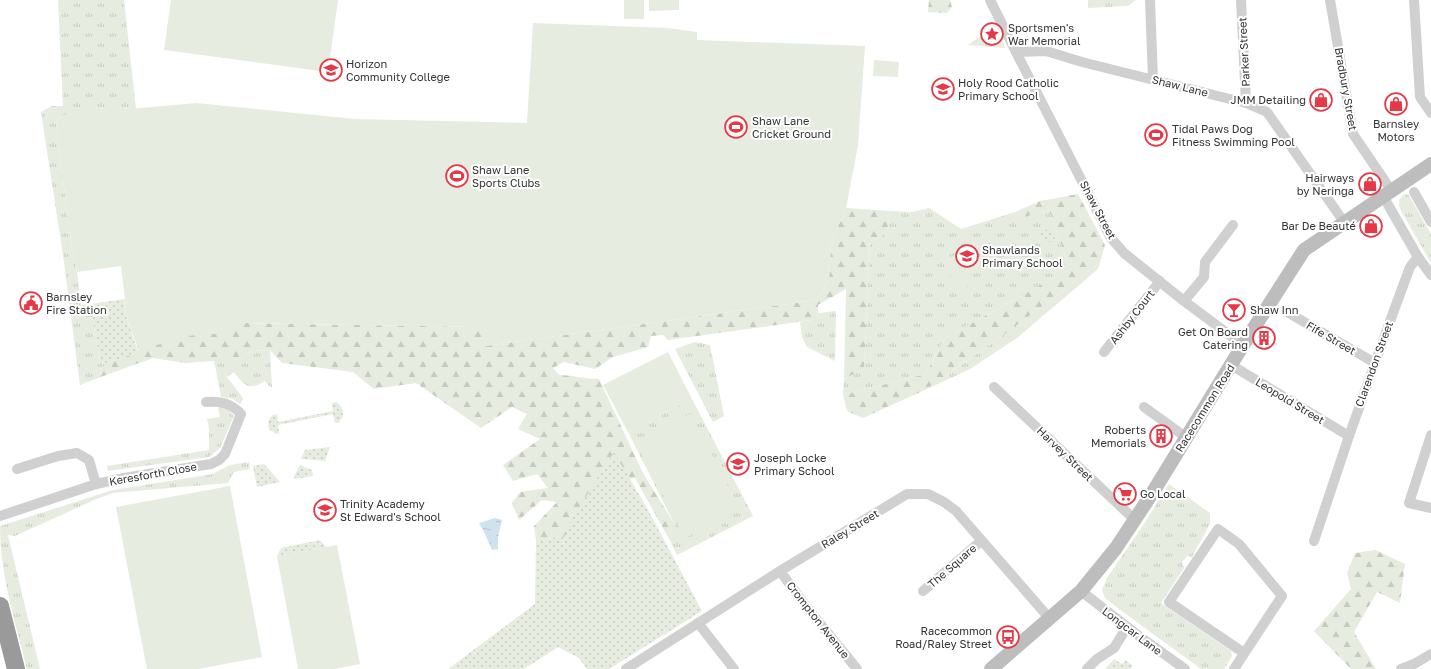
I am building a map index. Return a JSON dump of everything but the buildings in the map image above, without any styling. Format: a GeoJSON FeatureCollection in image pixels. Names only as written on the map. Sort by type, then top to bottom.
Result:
{"type":"FeatureCollection","features":[{"type":"Feature","properties":{"kind":"highway"},"geometry":{"type":"LineString","coordinates":[[0,606],[16,669]]}},
{"type":"Feature","properties":{"kind":"street"},"geometry":{"type":"LineString","coordinates":[[990,0],[1016,52]]}},
{"type":"Feature","properties":{"kind":"street"},"geometry":{"type":"LineString","coordinates":[[1150,0],[1153,80]]}},
{"type":"Feature","properties":{"kind":"street","name":"Parker Street"},"geometry":{"type":"LineString","coordinates":[[1241,0],[1246,103]]}},
{"type":"Feature","properties":{"kind":"street","name":"Bradbury Street"},"geometry":{"type":"LineString","coordinates":[[1330,0],[1353,134],[1387,193]]}},
{"type":"Feature","properties":{"kind":"street"},"geometry":{"type":"LineString","coordinates":[[1414,0],[1420,98],[1431,113]]}},
{"type":"Feature","properties":{"kind":"street","name":"Shaw Lane"},"geometry":{"type":"LineString","coordinates":[[1016,52],[1046,51],[1246,103],[1267,112],[1344,222]]}},
{"type":"Feature","properties":{"kind":"street","name":"Shaw Street"},"geometry":{"type":"LineString","coordinates":[[1016,52],[1111,238],[1122,251],[1184,301],[1243,345]]}},
{"type":"Feature","properties":{"kind":"street","name":"Racecommon Road"},"geometry":{"type":"LineString","coordinates":[[991,669],[1081,591],[1116,548],[1136,520],[1243,345],[1304,250],[1431,164]]}},
{"type":"Feature","properties":{"kind":"street"},"geometry":{"type":"LineString","coordinates":[[1414,192],[1431,222]]}},
{"type":"Feature","properties":{"kind":"street"},"geometry":{"type":"LineString","coordinates":[[1387,193],[1418,257],[1431,275]]}},
{"type":"Feature","properties":{"kind":"street"},"geometry":{"type":"LineString","coordinates":[[1184,301],[1204,277],[1205,262],[1233,225]]}},
{"type":"Feature","properties":{"kind":"street","name":"Clarendon Street"},"geometry":{"type":"LineString","coordinates":[[1314,541],[1348,436],[1410,267],[1418,257]]}},
{"type":"Feature","properties":{"kind":"street","name":"Ashby Court"},"geometry":{"type":"LineString","coordinates":[[1104,352],[1160,281]]}},
{"type":"Feature","properties":{"kind":"street","name":"Fife Street"},"geometry":{"type":"LineString","coordinates":[[1287,312],[1375,363]]}},
{"type":"Feature","properties":{"kind":"street","name":"Leopold Street"},"geometry":{"type":"LineString","coordinates":[[1231,365],[1348,436]]}},
{"type":"Feature","properties":{"kind":"street","name":"Harvey Street"},"geometry":{"type":"LineString","coordinates":[[994,387],[1136,520]]}},
{"type":"Feature","properties":{"kind":"street","name":"Keresforth Close"},"geometry":{"type":"LineString","coordinates":[[0,516],[96,484],[211,464],[219,460],[225,454],[241,414],[233,406],[227,403],[216,401],[206,402]]}},
{"type":"Feature","properties":{"kind":"street"},"geometry":{"type":"LineString","coordinates":[[1144,407],[1187,438]]}},
{"type":"Feature","properties":{"kind":"street"},"geometry":{"type":"LineString","coordinates":[[1431,435],[1409,503],[1431,508]]}},
{"type":"Feature","properties":{"kind":"street"},"geometry":{"type":"LineString","coordinates":[[17,469],[58,456],[77,453],[89,460],[96,484]]}},
{"type":"Feature","properties":{"kind":"street","name":"Raley Street"},"geometry":{"type":"LineString","coordinates":[[626,669],[780,571],[907,494],[928,494],[944,502],[956,511],[1050,619]]}},
{"type":"Feature","properties":{"kind":"street"},"geometry":{"type":"LineString","coordinates":[[1234,669],[1282,596],[1239,544],[1218,529],[1169,602],[1244,653]]}},
{"type":"Feature","properties":{"kind":"street","name":"The Square"},"geometry":{"type":"LineString","coordinates":[[923,591],[981,541]]}},
{"type":"Feature","properties":{"kind":"street","name":"Crompton Avenue"},"geometry":{"type":"LineString","coordinates":[[780,571],[808,609],[857,669]]}},
{"type":"Feature","properties":{"kind":"street","name":"Longcar Lane"},"geometry":{"type":"LineString","coordinates":[[1081,591],[1127,627],[1185,669]]}},
{"type":"Feature","properties":{"kind":"street"},"geometry":{"type":"LineString","coordinates":[[698,623],[734,669]]}},
{"type":"Feature","properties":{"kind":"street"},"geometry":{"type":"LineString","coordinates":[[1087,669],[1097,658],[1114,648],[1127,627]]}},
{"type":"Feature","properties":{"kind":"street"},"geometry":{"type":"LineString","coordinates":[[1401,669],[1414,664],[1431,654]]}},
{"type":"Feature","properties":{"kind":"green space"},"geometry":{"type":"Polygon","coordinates":[[[58,0],[124,0],[136,109],[63,115],[56,122],[72,251],[77,272],[81,305],[90,304],[100,360],[105,364],[95,379],[80,385],[63,255],[41,112],[52,106],[63,106],[58,0]]]}},
{"type":"Feature","properties":{"kind":"green space"},"geometry":{"type":"Polygon","coordinates":[[[171,0],[338,0],[328,72],[164,50],[171,0]]]}},
{"type":"Feature","properties":{"kind":"green space"},"geometry":{"type":"Polygon","coordinates":[[[624,0],[644,0],[644,19],[624,19],[624,0]]]}},
{"type":"Feature","properties":{"kind":"green space"},"geometry":{"type":"Polygon","coordinates":[[[649,0],[679,0],[679,10],[649,11],[649,0]]]}},
{"type":"Feature","properties":{"kind":"green space"},"geometry":{"type":"Polygon","coordinates":[[[929,0],[950,0],[952,7],[947,13],[928,12],[929,0]]]}},
{"type":"Feature","properties":{"kind":"green space"},"geometry":{"type":"Polygon","coordinates":[[[1088,0],[1136,0],[1128,6],[1088,8],[1088,0]]]}},
{"type":"Feature","properties":{"kind":"green space","name":"Shaw Lane Sports Clubs"},"geometry":{"type":"Polygon","coordinates":[[[533,23],[667,28],[697,32],[697,40],[865,46],[858,145],[846,208],[831,243],[829,279],[817,300],[485,346],[482,327],[244,323],[215,334],[185,336],[145,349],[137,346],[124,310],[125,299],[121,266],[77,272],[72,251],[56,122],[63,115],[196,103],[355,119],[527,123],[533,23]]]}},
{"type":"Feature","properties":{"kind":"green space"},"geometry":{"type":"Polygon","coordinates":[[[995,26],[1005,48],[968,45],[995,26]]]}},
{"type":"Feature","properties":{"kind":"green space"},"geometry":{"type":"Polygon","coordinates":[[[874,60],[899,62],[898,77],[873,76],[874,60]]]}},
{"type":"Feature","properties":{"kind":"green space"},"geometry":{"type":"Polygon","coordinates":[[[1078,194],[1105,245],[1100,263],[1009,331],[925,390],[863,418],[847,411],[843,395],[926,374],[945,338],[1070,269],[1049,210],[1024,217],[1015,212],[1040,201],[1078,194]]]}},
{"type":"Feature","properties":{"kind":"green space"},"geometry":{"type":"Polygon","coordinates":[[[1408,194],[1431,234],[1431,263],[1400,209],[1399,200],[1403,195],[1408,194]]]}},
{"type":"Feature","properties":{"kind":"green space"},"geometry":{"type":"Polygon","coordinates":[[[846,208],[890,211],[887,232],[870,244],[864,369],[844,379],[846,289],[818,305],[819,319],[668,340],[663,335],[651,336],[648,347],[613,357],[595,369],[564,362],[553,368],[559,375],[599,379],[643,473],[675,525],[668,537],[635,478],[630,479],[564,537],[536,540],[534,526],[557,502],[542,500],[519,520],[512,503],[520,492],[548,488],[537,474],[513,481],[503,465],[540,439],[518,429],[527,414],[512,407],[481,428],[416,383],[374,389],[353,372],[282,363],[270,350],[250,351],[239,359],[185,363],[153,358],[95,379],[105,364],[138,352],[137,346],[146,332],[196,319],[244,323],[483,327],[485,346],[817,300],[829,279],[831,243],[846,208]]]}},
{"type":"Feature","properties":{"kind":"green space"},"geometry":{"type":"Polygon","coordinates":[[[929,208],[961,229],[1015,212],[1024,217],[1049,210],[1070,269],[945,338],[926,374],[843,395],[844,379],[864,369],[870,244],[887,232],[890,211],[912,212],[929,208]]]}},
{"type":"Feature","properties":{"kind":"green space"},"geometry":{"type":"Polygon","coordinates":[[[1051,228],[1055,240],[1044,244],[1039,232],[1051,228]]]}},
{"type":"Feature","properties":{"kind":"green space"},"geometry":{"type":"Polygon","coordinates":[[[961,252],[975,282],[958,291],[943,261],[961,252]]]}},
{"type":"Feature","properties":{"kind":"green space"},"geometry":{"type":"Polygon","coordinates":[[[1100,263],[1098,269],[1017,338],[970,369],[925,390],[1009,331],[1100,263]]]}},
{"type":"Feature","properties":{"kind":"green space"},"geometry":{"type":"Polygon","coordinates":[[[125,299],[124,310],[138,352],[105,364],[100,360],[90,304],[125,299]]]}},
{"type":"Feature","properties":{"kind":"green space"},"geometry":{"type":"Polygon","coordinates":[[[836,311],[835,361],[807,347],[802,337],[800,322],[818,319],[819,313],[836,311]]]}},
{"type":"Feature","properties":{"kind":"green space"},"geometry":{"type":"Polygon","coordinates":[[[695,342],[710,345],[724,416],[713,422],[675,349],[695,342]]]}},
{"type":"Feature","properties":{"kind":"green space"},"geometry":{"type":"Polygon","coordinates":[[[270,350],[272,387],[265,381],[255,386],[247,386],[234,372],[227,377],[243,399],[240,404],[233,399],[221,397],[214,360],[239,359],[250,351],[270,350]]]}},
{"type":"Feature","properties":{"kind":"green space"},"geometry":{"type":"Polygon","coordinates":[[[668,352],[692,399],[628,432],[603,385],[668,352]]]}},
{"type":"Feature","properties":{"kind":"green space"},"geometry":{"type":"Polygon","coordinates":[[[692,399],[753,516],[677,555],[668,537],[675,525],[628,432],[692,399]]]}},
{"type":"Feature","properties":{"kind":"green space"},"geometry":{"type":"Polygon","coordinates":[[[336,402],[341,406],[343,412],[341,420],[338,423],[335,423],[333,414],[278,425],[279,433],[276,434],[269,429],[269,419],[274,415],[277,414],[278,422],[333,411],[332,403],[336,402]]]}},
{"type":"Feature","properties":{"kind":"green space"},"geometry":{"type":"Polygon","coordinates":[[[218,406],[225,406],[234,416],[220,448],[209,457],[108,471],[107,466],[209,450],[209,430],[207,419],[220,417],[218,406]]]}},
{"type":"Feature","properties":{"kind":"green space"},"geometry":{"type":"Polygon","coordinates":[[[691,413],[740,510],[685,538],[635,441],[691,413]]]}},
{"type":"Feature","properties":{"kind":"green space"},"geometry":{"type":"Polygon","coordinates":[[[330,447],[325,461],[301,459],[305,450],[330,447]]]}},
{"type":"Feature","properties":{"kind":"green space"},"geometry":{"type":"Polygon","coordinates":[[[614,452],[647,508],[702,611],[609,669],[587,669],[579,658],[558,647],[524,669],[448,669],[535,604],[536,540],[564,537],[572,519],[614,452]]]}},
{"type":"Feature","properties":{"kind":"green space"},"geometry":{"type":"Polygon","coordinates":[[[249,462],[250,469],[234,472],[228,483],[113,493],[94,500],[15,536],[8,535],[40,669],[27,669],[5,580],[0,526],[113,490],[213,474],[230,465],[249,462]]]}},
{"type":"Feature","properties":{"kind":"green space"},"geometry":{"type":"Polygon","coordinates":[[[264,464],[280,482],[257,487],[253,466],[264,464]]]}},
{"type":"Feature","properties":{"kind":"green space"},"geometry":{"type":"Polygon","coordinates":[[[300,465],[312,470],[313,476],[295,479],[294,477],[300,465]]]}},
{"type":"Feature","properties":{"kind":"green space"},"geometry":{"type":"Polygon","coordinates":[[[1169,484],[1210,513],[1210,524],[1192,557],[1187,556],[1182,562],[1184,568],[1161,603],[1231,651],[1232,656],[1224,669],[1201,669],[1105,598],[1102,590],[1107,578],[1169,484]]]}},
{"type":"Feature","properties":{"kind":"green space"},"geometry":{"type":"Polygon","coordinates":[[[230,486],[262,657],[198,669],[147,669],[116,507],[230,486]]]}},
{"type":"Feature","properties":{"kind":"green space"},"geometry":{"type":"Polygon","coordinates":[[[320,540],[326,547],[277,556],[281,548],[320,540]]]}},
{"type":"Feature","properties":{"kind":"green space"},"geometry":{"type":"Polygon","coordinates":[[[337,545],[360,664],[334,669],[298,669],[277,556],[337,545]]]}},
{"type":"Feature","properties":{"kind":"green space"},"geometry":{"type":"Polygon","coordinates":[[[1375,550],[1405,564],[1400,603],[1377,592],[1354,632],[1376,669],[1351,669],[1314,631],[1351,589],[1347,573],[1355,553],[1375,550]]]}},
{"type":"Feature","properties":{"kind":"green space"},"geometry":{"type":"Polygon","coordinates":[[[1114,659],[1122,664],[1125,660],[1133,666],[1130,669],[1105,669],[1114,659]]]}},
{"type":"Feature","properties":{"kind":"water"},"geometry":{"type":"Polygon","coordinates":[[[495,518],[502,520],[498,537],[498,549],[492,550],[479,523],[495,518]]]}},
{"type":"Feature","properties":{"kind":"place","name":"Sportsmen's War Memorial"},"geometry":{"type":"Point","coordinates":[992,34]}},
{"type":"Feature","properties":{"kind":"place","name":"Horizon Community College"},"geometry":{"type":"Point","coordinates":[331,70]}},
{"type":"Feature","properties":{"kind":"place","name":"Holy Rood Catholic Primary School"},"geometry":{"type":"Point","coordinates":[943,89]}},
{"type":"Feature","properties":{"kind":"place","name":"JMM Detailing"},"geometry":{"type":"Point","coordinates":[1321,100]}},
{"type":"Feature","properties":{"kind":"place","name":"Barnsley Motors"},"geometry":{"type":"Point","coordinates":[1396,104]}},
{"type":"Feature","properties":{"kind":"place","name":"Shaw Lane Cricket Ground"},"geometry":{"type":"Point","coordinates":[736,127]}},
{"type":"Feature","properties":{"kind":"place","name":"Tidal Paws Dog Fitness Swimming Pool"},"geometry":{"type":"Point","coordinates":[1156,135]}},
{"type":"Feature","properties":{"kind":"place","name":"Shaw Lane Sports Clubs"},"geometry":{"type":"Point","coordinates":[457,176]}},
{"type":"Feature","properties":{"kind":"place","name":"Hairways by Neringa"},"geometry":{"type":"Point","coordinates":[1370,184]}},
{"type":"Feature","properties":{"kind":"place","name":"Bar De Beauté"},"geometry":{"type":"Point","coordinates":[1371,226]}},
{"type":"Feature","properties":{"kind":"place","name":"Shawlands Primary School"},"geometry":{"type":"Point","coordinates":[967,256]}},
{"type":"Feature","properties":{"kind":"place","name":"Barnsley Fire Station"},"geometry":{"type":"Point","coordinates":[31,303]}},
{"type":"Feature","properties":{"kind":"place","name":"Shaw Inn"},"geometry":{"type":"Point","coordinates":[1234,310]}},
{"type":"Feature","properties":{"kind":"place","name":"Get On Board Catering"},"geometry":{"type":"Point","coordinates":[1264,338]}},
{"type":"Feature","properties":{"kind":"place","name":"Roberts Memorials"},"geometry":{"type":"Point","coordinates":[1161,436]}},
{"type":"Feature","properties":{"kind":"place","name":"Joseph Locke Primary School"},"geometry":{"type":"Point","coordinates":[738,464]}},
{"type":"Feature","properties":{"kind":"place","name":"Go Local"},"geometry":{"type":"Point","coordinates":[1125,494]}},
{"type":"Feature","properties":{"kind":"place","name":"Trinity Academy St Edward's School"},"geometry":{"type":"Point","coordinates":[325,510]}},
{"type":"Feature","properties":{"kind":"place","name":"Racecommon Road/Raley Street"},"geometry":{"type":"Point","coordinates":[1008,637]}}]}
